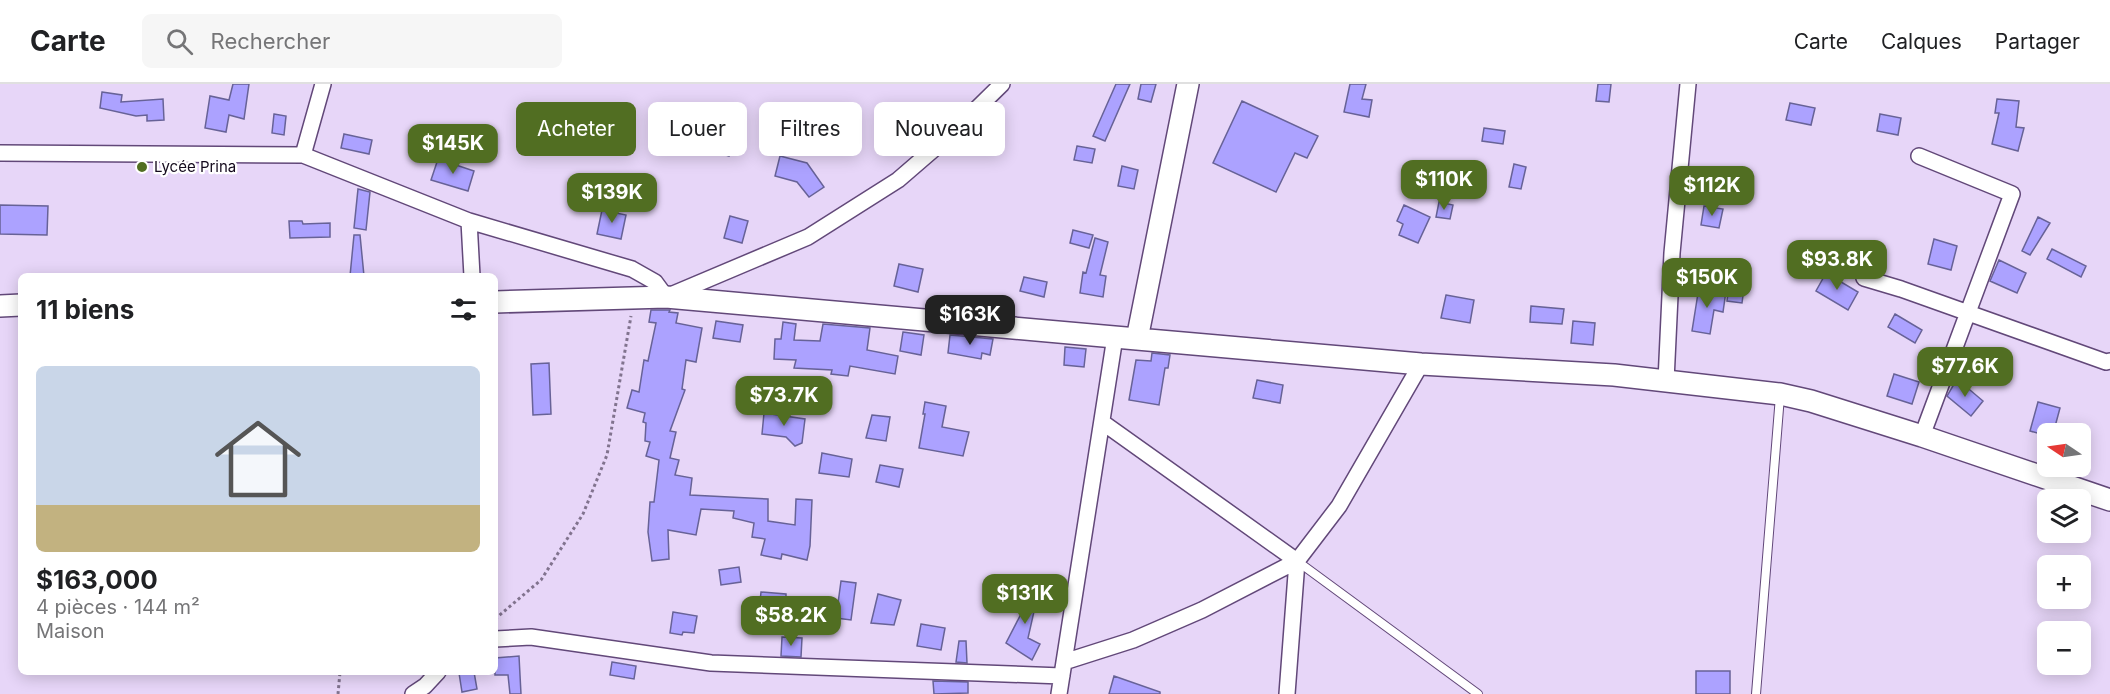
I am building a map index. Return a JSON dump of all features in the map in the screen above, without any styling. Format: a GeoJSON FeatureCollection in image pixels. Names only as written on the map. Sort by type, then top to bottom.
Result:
{"type":"FeatureCollection","features":[{"type":"Feature","properties":{"kind":"street"},"geometry":{"type":"LineString","coordinates":[[303,155],[322,84]]}},
{"type":"Feature","properties":{"kind":"street"},"geometry":{"type":"LineString","coordinates":[[666,297],[818,231],[898,180],[949,136],[1002,84]]}},
{"type":"Feature","properties":{"kind":"street"},"geometry":{"type":"LineString","coordinates":[[1137,339],[1188,84]]}},
{"type":"Feature","properties":{"kind":"street"},"geometry":{"type":"LineString","coordinates":[[1666,381],[1672,253],[1688,84]]}},
{"type":"Feature","properties":{"kind":"street"},"geometry":{"type":"LineString","coordinates":[[0,153],[303,155],[469,221],[632,269],[655,282],[666,297]]}},
{"type":"Feature","properties":{"kind":"street"},"geometry":{"type":"LineString","coordinates":[[1919,156],[2012,194],[1922,435]]}},
{"type":"Feature","properties":{"kind":"street"},"geometry":{"type":"LineString","coordinates":[[469,221],[472,273]]}},
{"type":"Feature","properties":{"kind":"street"},"geometry":{"type":"LineString","coordinates":[[1864,278],[2106,362],[2110,361]]}},
{"type":"Feature","properties":{"kind":"street"},"geometry":{"type":"LineString","coordinates":[[498,302],[635,296],[666,297],[1421,364],[1614,375],[1780,394],[1811,401],[1922,435],[2110,500]]}},
{"type":"Feature","properties":{"kind":"street"},"geometry":{"type":"LineString","coordinates":[[0,306],[18,305]]}},
{"type":"Feature","properties":{"kind":"street"},"geometry":{"type":"LineString","coordinates":[[1059,694],[1115,338]]}},
{"type":"Feature","properties":{"kind":"street"},"geometry":{"type":"LineString","coordinates":[[498,639],[531,636],[711,663],[1063,669],[1202,610],[1297,561],[1339,506],[1421,364]]}},
{"type":"Feature","properties":{"kind":"street"},"geometry":{"type":"LineString","coordinates":[[1102,422],[1297,561]]}},
{"type":"Feature","properties":{"kind":"street"},"geometry":{"type":"LineString","coordinates":[[1287,694],[1297,561]]}},
{"type":"Feature","properties":{"kind":"street"},"geometry":{"type":"LineString","coordinates":[[413,694],[435,675]]}},
{"type":"Feature","properties":{"kind":"lane"},"geometry":{"type":"LineString","coordinates":[[1756,694],[1780,394]]}},
{"type":"Feature","properties":{"kind":"lane"},"geometry":{"type":"LineString","coordinates":[[1297,561],[1478,694]]}},
{"type":"Feature","properties":{"kind":"path"},"geometry":{"type":"LineString","coordinates":[[498,616],[541,580],[583,513],[607,456],[635,296]]}},
{"type":"Feature","properties":{"kind":"path"},"geometry":{"type":"LineString","coordinates":[[338,694],[340,675]]}},
{"type":"Feature","properties":{"kind":"building"},"geometry":{"type":"Polygon","coordinates":[[[233,84],[249,84],[244,119],[229,115],[226,132],[205,128],[210,96],[229,100],[233,84]]]}},
{"type":"Feature","properties":{"kind":"building"},"geometry":{"type":"Polygon","coordinates":[[[1116,84],[1130,84],[1105,141],[1093,136],[1116,84]]]}},
{"type":"Feature","properties":{"kind":"building"},"geometry":{"type":"Polygon","coordinates":[[[1141,84],[1156,84],[1151,102],[1138,99],[1141,84]]]}},
{"type":"Feature","properties":{"kind":"building"},"geometry":{"type":"Polygon","coordinates":[[[1350,84],[1366,84],[1362,99],[1372,100],[1369,117],[1344,112],[1350,84]]]}},
{"type":"Feature","properties":{"kind":"building"},"geometry":{"type":"Polygon","coordinates":[[[1598,84],[1611,84],[1609,102],[1596,101],[1598,84]]]}},
{"type":"Feature","properties":{"kind":"building"},"geometry":{"type":"Polygon","coordinates":[[[102,92],[122,95],[121,102],[163,99],[164,120],[147,121],[147,115],[136,116],[100,108],[102,92]]]}},
{"type":"Feature","properties":{"kind":"building"},"geometry":{"type":"Polygon","coordinates":[[[1997,99],[2019,101],[2016,127],[2024,128],[2018,151],[1992,144],[1999,113],[1995,113],[1997,99]]]}},
{"type":"Feature","properties":{"kind":"building"},"geometry":{"type":"Polygon","coordinates":[[[1242,101],[1318,136],[1307,158],[1295,153],[1276,192],[1213,163],[1242,101]]]}},
{"type":"Feature","properties":{"kind":"building"},"geometry":{"type":"Polygon","coordinates":[[[1790,103],[1815,108],[1811,125],[1786,120],[1790,103]]]}},
{"type":"Feature","properties":{"kind":"building"},"geometry":{"type":"Polygon","coordinates":[[[274,114],[286,116],[284,135],[272,133],[274,114]]]}},
{"type":"Feature","properties":{"kind":"building"},"geometry":{"type":"Polygon","coordinates":[[[1880,114],[1901,118],[1898,135],[1877,131],[1880,114]]]}},
{"type":"Feature","properties":{"kind":"building"},"geometry":{"type":"Polygon","coordinates":[[[1484,128],[1505,131],[1503,144],[1482,141],[1484,128]]]}},
{"type":"Feature","properties":{"kind":"building"},"geometry":{"type":"Polygon","coordinates":[[[344,134],[372,140],[369,154],[341,148],[344,134]]]}},
{"type":"Feature","properties":{"kind":"building"},"geometry":{"type":"Polygon","coordinates":[[[1077,146],[1095,149],[1092,163],[1074,160],[1077,146]]]}},
{"type":"Feature","properties":{"kind":"building"},"geometry":{"type":"Polygon","coordinates":[[[780,156],[807,163],[824,187],[809,197],[797,182],[775,176],[780,156]]]}},
{"type":"Feature","properties":{"kind":"building"},"geometry":{"type":"Polygon","coordinates":[[[438,159],[474,171],[468,191],[431,180],[438,159]]]}},
{"type":"Feature","properties":{"kind":"building"},"geometry":{"type":"Polygon","coordinates":[[[1514,164],[1526,167],[1521,189],[1509,187],[1514,164]]]}},
{"type":"Feature","properties":{"kind":"building"},"geometry":{"type":"Polygon","coordinates":[[[1122,166],[1138,170],[1134,189],[1118,186],[1122,166]]]}},
{"type":"Feature","properties":{"kind":"building"},"geometry":{"type":"Polygon","coordinates":[[[358,189],[370,192],[366,230],[354,228],[358,189]]]}},
{"type":"Feature","properties":{"kind":"building"},"geometry":{"type":"Polygon","coordinates":[[[1439,202],[1453,205],[1450,219],[1436,217],[1439,202]]]}},
{"type":"Feature","properties":{"kind":"building"},"geometry":{"type":"Polygon","coordinates":[[[0,205],[48,206],[47,235],[0,234],[0,205]]]}},
{"type":"Feature","properties":{"kind":"building"},"geometry":{"type":"Polygon","coordinates":[[[1404,205],[1430,217],[1418,243],[1399,235],[1403,224],[1397,221],[1404,205]]]}},
{"type":"Feature","properties":{"kind":"building"},"geometry":{"type":"Polygon","coordinates":[[[1704,206],[1723,209],[1719,228],[1701,225],[1704,206]]]}},
{"type":"Feature","properties":{"kind":"building"},"geometry":{"type":"Polygon","coordinates":[[[602,210],[626,215],[621,239],[597,234],[602,210]]]}},
{"type":"Feature","properties":{"kind":"building"},"geometry":{"type":"Polygon","coordinates":[[[730,216],[748,221],[742,243],[724,238],[730,216]]]}},
{"type":"Feature","properties":{"kind":"building"},"geometry":{"type":"Polygon","coordinates":[[[2038,217],[2050,223],[2030,255],[2022,251],[2038,217]]]}},
{"type":"Feature","properties":{"kind":"building"},"geometry":{"type":"Polygon","coordinates":[[[289,221],[302,221],[303,224],[330,223],[330,237],[290,238],[289,221]]]}},
{"type":"Feature","properties":{"kind":"building"},"geometry":{"type":"Polygon","coordinates":[[[1073,230],[1093,235],[1089,248],[1070,243],[1073,230]]]}},
{"type":"Feature","properties":{"kind":"building"},"geometry":{"type":"Polygon","coordinates":[[[354,235],[360,235],[364,273],[350,273],[354,235]]]}},
{"type":"Feature","properties":{"kind":"building"},"geometry":{"type":"Polygon","coordinates":[[[1095,238],[1108,242],[1100,275],[1106,276],[1103,297],[1080,293],[1083,272],[1086,273],[1095,238]]]}},
{"type":"Feature","properties":{"kind":"building"},"geometry":{"type":"Polygon","coordinates":[[[1934,239],[1957,246],[1951,270],[1928,264],[1934,239]]]}},
{"type":"Feature","properties":{"kind":"building"},"geometry":{"type":"Polygon","coordinates":[[[2052,249],[2086,266],[2081,277],[2047,259],[2052,249]]]}},
{"type":"Feature","properties":{"kind":"building"},"geometry":{"type":"Polygon","coordinates":[[[1999,260],[2026,273],[2017,293],[1990,281],[1999,260]]]}},
{"type":"Feature","properties":{"kind":"building"},"geometry":{"type":"Polygon","coordinates":[[[899,264],[923,269],[918,292],[894,286],[899,264]]]}},
{"type":"Feature","properties":{"kind":"building"},"geometry":{"type":"Polygon","coordinates":[[[1826,273],[1858,292],[1848,310],[1816,291],[1826,273]]]}},
{"type":"Feature","properties":{"kind":"building"},"geometry":{"type":"Polygon","coordinates":[[[1024,277],[1047,282],[1044,297],[1020,291],[1024,277]]]}},
{"type":"Feature","properties":{"kind":"building"},"geometry":{"type":"Polygon","coordinates":[[[1729,286],[1744,288],[1742,303],[1727,301],[1729,286]]]}},
{"type":"Feature","properties":{"kind":"building"},"geometry":{"type":"Polygon","coordinates":[[[1699,287],[1726,291],[1723,312],[1714,310],[1710,334],[1692,331],[1699,287]]]}},
{"type":"Feature","properties":{"kind":"building"},"geometry":{"type":"Polygon","coordinates":[[[1446,295],[1474,300],[1470,323],[1441,318],[1446,295]]]}},
{"type":"Feature","properties":{"kind":"building"},"geometry":{"type":"Polygon","coordinates":[[[1531,306],[1564,309],[1562,324],[1530,322],[1531,306]]]}},
{"type":"Feature","properties":{"kind":"building"},"geometry":{"type":"Polygon","coordinates":[[[651,310],[670,310],[669,312],[678,313],[676,323],[702,328],[696,362],[686,360],[682,389],[685,390],[670,431],[676,432],[670,458],[679,460],[675,475],[692,478],[690,495],[768,499],[768,521],[795,525],[796,499],[812,500],[810,546],[807,560],[782,554],[781,559],[761,555],[765,539],[752,537],[754,523],[733,518],[734,511],[701,509],[696,535],[668,530],[669,559],[652,561],[648,532],[650,502],[654,502],[659,460],[646,456],[650,442],[645,441],[646,423],[643,422],[645,413],[627,408],[632,390],[639,392],[644,360],[648,361],[656,323],[649,322],[651,310]]]}},
{"type":"Feature","properties":{"kind":"building"},"geometry":{"type":"Polygon","coordinates":[[[1895,314],[1922,330],[1915,343],[1888,327],[1895,314]]]}},
{"type":"Feature","properties":{"kind":"building"},"geometry":{"type":"Polygon","coordinates":[[[716,321],[743,325],[740,342],[713,338],[716,321]]]}},
{"type":"Feature","properties":{"kind":"building"},"geometry":{"type":"Polygon","coordinates":[[[1573,321],[1595,323],[1593,345],[1571,343],[1573,321]]]}},
{"type":"Feature","properties":{"kind":"building"},"geometry":{"type":"Polygon","coordinates":[[[783,322],[796,324],[794,340],[820,341],[823,324],[870,328],[867,350],[898,356],[895,374],[850,366],[848,376],[831,374],[832,370],[794,368],[796,360],[774,359],[775,339],[781,339],[783,322]]]}},
{"type":"Feature","properties":{"kind":"building"},"geometry":{"type":"Polygon","coordinates":[[[903,332],[924,335],[921,355],[900,351],[903,332]]]}},
{"type":"Feature","properties":{"kind":"building"},"geometry":{"type":"Polygon","coordinates":[[[950,335],[993,339],[990,355],[982,353],[981,359],[948,353],[950,335]]]}},
{"type":"Feature","properties":{"kind":"building"},"geometry":{"type":"Polygon","coordinates":[[[1065,347],[1086,349],[1084,367],[1064,365],[1065,347]]]}},
{"type":"Feature","properties":{"kind":"building"},"geometry":{"type":"Polygon","coordinates":[[[1152,353],[1170,355],[1168,368],[1165,368],[1159,405],[1129,400],[1136,360],[1151,361],[1152,353]]]}},
{"type":"Feature","properties":{"kind":"building"},"geometry":{"type":"Polygon","coordinates":[[[549,363],[551,414],[533,415],[531,364],[549,363]]]}},
{"type":"Feature","properties":{"kind":"building"},"geometry":{"type":"Polygon","coordinates":[[[1894,374],[1919,382],[1912,404],[1887,396],[1894,374]]]}},
{"type":"Feature","properties":{"kind":"building"},"geometry":{"type":"Polygon","coordinates":[[[1957,379],[1983,401],[1971,416],[1947,396],[1957,379]]]}},
{"type":"Feature","properties":{"kind":"building"},"geometry":{"type":"Polygon","coordinates":[[[1257,380],[1283,385],[1280,403],[1253,398],[1257,380]]]}},
{"type":"Feature","properties":{"kind":"building"},"geometry":{"type":"Polygon","coordinates":[[[925,402],[946,406],[942,427],[969,432],[963,456],[919,448],[925,402]]]}},
{"type":"Feature","properties":{"kind":"building"},"geometry":{"type":"Polygon","coordinates":[[[2038,402],[2060,408],[2056,423],[2037,423],[2037,433],[2030,431],[2038,402]]]}},
{"type":"Feature","properties":{"kind":"building"},"geometry":{"type":"Polygon","coordinates":[[[764,413],[805,419],[802,443],[795,446],[786,437],[762,434],[764,413]]]}},
{"type":"Feature","properties":{"kind":"building"},"geometry":{"type":"Polygon","coordinates":[[[872,415],[890,417],[886,441],[866,438],[872,415]]]}},
{"type":"Feature","properties":{"kind":"building"},"geometry":{"type":"Polygon","coordinates":[[[822,453],[852,459],[849,477],[819,473],[822,453]]]}},
{"type":"Feature","properties":{"kind":"building"},"geometry":{"type":"Polygon","coordinates":[[[880,465],[903,469],[899,487],[876,482],[880,465]]]}},
{"type":"Feature","properties":{"kind":"building"},"geometry":{"type":"Polygon","coordinates":[[[739,567],[741,582],[721,585],[719,570],[739,567]]]}},
{"type":"Feature","properties":{"kind":"building"},"geometry":{"type":"Polygon","coordinates":[[[841,581],[856,583],[851,620],[836,618],[841,581]]]}},
{"type":"Feature","properties":{"kind":"building"},"geometry":{"type":"Polygon","coordinates":[[[1036,583],[1040,585],[1028,638],[1040,644],[1032,660],[1006,643],[1022,612],[1015,610],[1018,595],[1029,597],[1036,583]]]}},
{"type":"Feature","properties":{"kind":"building"},"geometry":{"type":"Polygon","coordinates":[[[761,592],[786,594],[786,597],[807,601],[805,614],[784,612],[782,634],[757,630],[761,592]]]}},
{"type":"Feature","properties":{"kind":"building"},"geometry":{"type":"Polygon","coordinates":[[[878,594],[901,600],[894,625],[871,623],[878,594]]]}},
{"type":"Feature","properties":{"kind":"building"},"geometry":{"type":"Polygon","coordinates":[[[673,612],[697,616],[694,633],[683,632],[682,635],[670,633],[673,612]]]}},
{"type":"Feature","properties":{"kind":"building"},"geometry":{"type":"Polygon","coordinates":[[[921,624],[945,628],[941,650],[917,646],[921,624]]]}},
{"type":"Feature","properties":{"kind":"building"},"geometry":{"type":"Polygon","coordinates":[[[782,637],[802,638],[801,657],[781,656],[782,637]]]}},
{"type":"Feature","properties":{"kind":"building"},"geometry":{"type":"Polygon","coordinates":[[[959,641],[966,641],[967,663],[956,662],[959,641]]]}},
{"type":"Feature","properties":{"kind":"building"},"geometry":{"type":"Polygon","coordinates":[[[519,656],[521,694],[510,694],[508,675],[498,675],[498,658],[519,656]]]}},
{"type":"Feature","properties":{"kind":"building"},"geometry":{"type":"Polygon","coordinates":[[[612,662],[636,666],[634,679],[610,675],[612,662]]]}},
{"type":"Feature","properties":{"kind":"building"},"geometry":{"type":"Polygon","coordinates":[[[1696,671],[1730,671],[1730,694],[1696,694],[1696,671]]]}},
{"type":"Feature","properties":{"kind":"building"},"geometry":{"type":"Polygon","coordinates":[[[459,675],[475,675],[477,689],[462,692],[459,675]]]}},
{"type":"Feature","properties":{"kind":"building"},"geometry":{"type":"Polygon","coordinates":[[[1114,676],[1160,692],[1160,694],[1109,694],[1114,676]]]}},
{"type":"Feature","properties":{"kind":"building"},"geometry":{"type":"Polygon","coordinates":[[[933,681],[968,682],[968,693],[934,694],[933,681]]]}},
{"type":"Feature","properties":{"kind":"place","name":"Lycée Prina"},"geometry":{"type":"Point","coordinates":[142,167]}}]}
